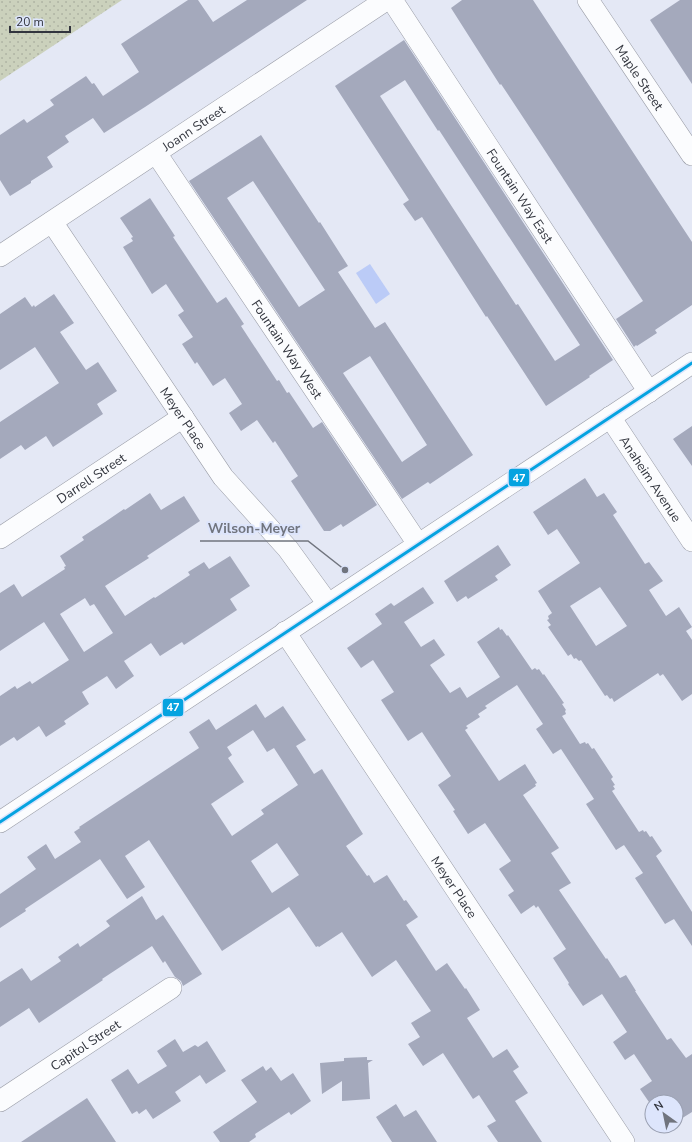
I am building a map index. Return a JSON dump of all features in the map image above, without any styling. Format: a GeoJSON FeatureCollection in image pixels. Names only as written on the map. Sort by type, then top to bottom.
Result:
{"type":"FeatureCollection","features":[{"type":"Feature","properties":{"kind":"street","name":"Joann Street"},"geometry":{"type":"LineString","coordinates":[[0,256],[386,0]]}},
{"type":"Feature","properties":{"kind":"street","name":"Fountain Way East"},"geometry":{"type":"LineString","coordinates":[[392,0],[649,392]]}},
{"type":"Feature","properties":{"kind":"street","name":"Maple Street"},"geometry":{"type":"LineString","coordinates":[[588,0],[692,155]]}},
{"type":"Feature","properties":{"kind":"street","name":"Fountain Way West"},"geometry":{"type":"LineString","coordinates":[[156,153],[418,544]]}},
{"type":"Feature","properties":{"kind":"street","name":"Meyer Place"},"geometry":{"type":"LineString","coordinates":[[52,222],[223,477],[288,548],[328,604]]}},
{"type":"Feature","properties":{"kind":"street"},"geometry":{"type":"LineString","coordinates":[[0,822],[692,363]]}},
{"type":"Feature","properties":{"kind":"street","name":"Darrell Street"},"geometry":{"type":"LineString","coordinates":[[0,538],[182,417]]}},
{"type":"Feature","properties":{"kind":"street","name":"Anaheim Avenue"},"geometry":{"type":"LineString","coordinates":[[610,417],[692,541]]}},
{"type":"Feature","properties":{"kind":"street","name":"Meyer Place"},"geometry":{"type":"LineString","coordinates":[[285,632],[624,1142]]}},
{"type":"Feature","properties":{"kind":"street","name":"Capitol Street"},"geometry":{"type":"LineString","coordinates":[[0,1101],[171,988]]}},
{"type":"Feature","properties":{"kind":"green space"},"geometry":{"type":"Polygon","coordinates":[[[0,0],[122,0],[0,81],[0,0]]]}},
{"type":"Feature","properties":{"kind":"water"},"geometry":{"type":"Polygon","coordinates":[[[370,264],[390,294],[376,304],[356,273],[370,264]]]}},
{"type":"Feature","properties":{"kind":"building"},"geometry":{"type":"Polygon","coordinates":[[[188,0],[198,0],[213,22],[247,0],[307,0],[104,133],[93,118],[65,136],[69,142],[47,157],[53,167],[10,196],[0,180],[0,135],[24,119],[27,123],[54,105],[50,100],[86,76],[92,84],[94,83],[103,96],[139,72],[121,44],[188,0]]]}},
{"type":"Feature","properties":{"kind":"building"},"geometry":{"type":"Polygon","coordinates":[[[462,0],[533,0],[692,242],[692,305],[655,330],[657,333],[637,346],[636,345],[634,347],[616,319],[643,301],[501,84],[500,85],[451,8],[462,0]]]}},
{"type":"Feature","properties":{"kind":"building"},"geometry":{"type":"Polygon","coordinates":[[[680,0],[692,0],[692,84],[650,20],[680,0]]]}},
{"type":"Feature","properties":{"kind":"building"},"geometry":{"type":"Polygon","coordinates":[[[404,40],[613,360],[546,406],[487,316],[486,317],[422,217],[415,221],[403,204],[409,200],[335,86],[404,40]],[[405,80],[380,96],[516,305],[518,304],[555,361],[580,345],[439,130],[438,131],[405,80]]]}},
{"type":"Feature","properties":{"kind":"building"},"geometry":{"type":"Polygon","coordinates":[[[261,135],[348,266],[338,272],[375,328],[385,322],[473,455],[430,484],[428,482],[402,499],[189,181],[261,135]],[[253,181],[227,198],[299,307],[325,290],[253,181]],[[370,356],[343,373],[402,462],[427,445],[370,356]]]}},
{"type":"Feature","properties":{"kind":"building"},"geometry":{"type":"Polygon","coordinates":[[[150,198],[175,236],[173,237],[217,303],[226,297],[244,324],[241,326],[277,381],[279,380],[287,393],[289,392],[313,428],[322,422],[377,505],[343,527],[341,524],[330,531],[324,531],[291,481],[298,476],[275,441],[273,443],[257,420],[241,431],[229,413],[242,404],[225,378],[213,386],[197,362],[195,364],[182,344],[193,337],[178,315],[184,311],[166,284],[152,294],[123,247],[133,241],[131,238],[133,237],[120,218],[150,198]]]}},
{"type":"Feature","properties":{"kind":"building"},"geometry":{"type":"Polygon","coordinates":[[[54,294],[74,323],[60,332],[86,370],[98,362],[117,391],[97,404],[103,414],[53,447],[46,436],[25,450],[21,445],[0,459],[0,422],[59,383],[35,347],[0,370],[0,314],[25,297],[32,307],[34,305],[35,307],[54,294]]]}},
{"type":"Feature","properties":{"kind":"building"},"geometry":{"type":"Polygon","coordinates":[[[692,426],[692,466],[673,439],[692,426]]]}},
{"type":"Feature","properties":{"kind":"building"},"geometry":{"type":"Polygon","coordinates":[[[585,478],[597,497],[604,493],[617,512],[613,515],[645,564],[649,562],[663,581],[649,590],[666,616],[679,607],[692,627],[686,631],[692,640],[692,694],[682,701],[663,674],[660,676],[658,673],[614,702],[612,698],[610,699],[607,695],[605,696],[581,660],[579,661],[576,658],[574,659],[571,654],[568,656],[548,627],[551,625],[547,620],[549,619],[548,616],[552,613],[538,591],[580,563],[557,529],[548,535],[533,512],[585,478]],[[600,587],[570,606],[596,646],[627,626],[600,587]]]}},
{"type":"Feature","properties":{"kind":"building"},"geometry":{"type":"Polygon","coordinates":[[[150,493],[161,510],[184,496],[200,521],[147,556],[149,558],[105,586],[125,616],[190,575],[188,572],[204,562],[209,569],[230,556],[250,586],[230,599],[237,610],[184,645],[182,642],[160,656],[151,643],[124,661],[134,676],[116,689],[107,676],[82,692],[89,704],[64,721],[66,724],[46,737],[39,726],[17,741],[14,737],[0,746],[0,696],[15,686],[17,689],[30,681],[32,684],[69,660],[44,622],[0,651],[0,593],[14,584],[22,597],[65,569],[64,567],[66,566],[60,556],[84,540],[82,537],[124,509],[125,510],[150,493]],[[85,598],[60,614],[84,652],[113,633],[94,604],[90,606],[85,598]]]}},
{"type":"Feature","properties":{"kind":"building"},"geometry":{"type":"Polygon","coordinates":[[[498,545],[511,565],[495,576],[498,580],[468,599],[466,596],[457,602],[444,581],[498,545]]]}},
{"type":"Feature","properties":{"kind":"building"},"geometry":{"type":"Polygon","coordinates":[[[423,587],[434,603],[404,622],[421,647],[434,639],[445,655],[430,665],[450,693],[460,687],[467,698],[500,677],[477,642],[499,627],[500,630],[502,629],[507,636],[508,635],[532,670],[535,668],[537,670],[539,669],[543,675],[544,674],[564,703],[562,704],[566,710],[566,714],[562,716],[580,744],[585,742],[586,744],[588,743],[592,749],[594,748],[613,777],[611,779],[615,785],[613,786],[615,789],[612,791],[639,832],[643,830],[644,832],[646,831],[650,837],[652,836],[662,851],[656,856],[692,912],[692,946],[674,919],[665,924],[635,878],[643,873],[624,845],[616,850],[586,804],[594,799],[561,749],[553,754],[536,729],[543,724],[517,685],[485,706],[487,708],[478,714],[480,717],[466,726],[468,728],[465,730],[499,781],[525,764],[537,783],[535,784],[536,786],[523,795],[559,848],[551,853],[571,883],[559,890],[620,978],[626,975],[667,1040],[671,1038],[686,1058],[692,1054],[692,1112],[684,1117],[684,1094],[644,1095],[640,1089],[652,1081],[634,1054],[625,1060],[613,1042],[627,1032],[602,994],[583,1006],[553,958],[566,949],[538,906],[536,908],[534,905],[521,914],[508,895],[514,891],[499,869],[511,861],[485,823],[468,834],[453,811],[455,810],[438,785],[451,776],[422,732],[408,741],[381,700],[394,692],[373,660],[361,668],[347,648],[382,624],[375,614],[391,603],[394,606],[423,587]]]}},
{"type":"Feature","properties":{"kind":"building"},"geometry":{"type":"Polygon","coordinates":[[[256,704],[265,718],[283,706],[306,740],[296,746],[314,774],[322,769],[363,834],[346,846],[367,876],[369,875],[374,883],[387,875],[404,901],[406,900],[418,917],[406,925],[436,971],[447,963],[465,989],[466,988],[480,1010],[467,1018],[493,1058],[507,1049],[519,1067],[513,1071],[528,1093],[515,1101],[542,1142],[498,1142],[487,1126],[496,1121],[479,1095],[473,1099],[443,1053],[423,1066],[408,1044],[420,1037],[411,1023],[431,1011],[396,960],[372,977],[342,932],[319,947],[316,947],[289,907],[222,951],[149,840],[125,856],[145,887],[127,899],[100,859],[25,909],[26,911],[0,928],[0,894],[36,869],[27,857],[46,844],[55,859],[81,842],[74,832],[80,828],[79,827],[199,748],[189,732],[209,719],[216,730],[256,704]],[[253,730],[227,747],[232,755],[228,758],[244,782],[211,804],[232,836],[264,814],[261,810],[298,785],[274,748],[267,752],[253,730]],[[277,843],[251,861],[272,893],[299,875],[277,843]]]}},
{"type":"Feature","properties":{"kind":"building"},"geometry":{"type":"Polygon","coordinates":[[[142,896],[156,920],[163,915],[202,974],[183,986],[181,981],[175,977],[165,961],[163,963],[152,946],[39,1023],[29,1008],[0,1027],[0,982],[22,968],[31,981],[61,961],[58,957],[78,943],[80,947],[110,926],[106,921],[142,896]]]}},
{"type":"Feature","properties":{"kind":"building"},"geometry":{"type":"Polygon","coordinates":[[[175,1039],[183,1052],[195,1045],[198,1047],[207,1041],[226,1071],[206,1084],[200,1075],[175,1092],[181,1101],[153,1119],[146,1109],[139,1114],[137,1111],[132,1114],[111,1080],[128,1069],[138,1084],[167,1066],[157,1051],[175,1039]]]}},
{"type":"Feature","properties":{"kind":"building"},"geometry":{"type":"Polygon","coordinates":[[[367,1057],[367,1060],[373,1060],[368,1063],[370,1099],[342,1101],[342,1081],[322,1094],[320,1063],[344,1061],[344,1058],[367,1057]]]}},
{"type":"Feature","properties":{"kind":"building"},"geometry":{"type":"Polygon","coordinates":[[[263,1066],[266,1071],[271,1067],[281,1081],[293,1073],[311,1101],[291,1115],[289,1112],[255,1134],[256,1137],[249,1142],[220,1142],[213,1132],[257,1102],[241,1080],[263,1066]]]}},
{"type":"Feature","properties":{"kind":"building"},"geometry":{"type":"Polygon","coordinates":[[[87,1098],[116,1142],[21,1142],[87,1098]]]}},
{"type":"Feature","properties":{"kind":"building"},"geometry":{"type":"Polygon","coordinates":[[[396,1104],[404,1117],[416,1110],[437,1142],[392,1142],[376,1117],[396,1104]]]}},
{"type":"Feature","properties":{"kind":"transit line","name":"47"},"geometry":{"type":"LineString","coordinates":[[0,822],[692,363]]}},
{"type":"Feature","properties":{"kind":"place","name":"Wilson-Meyer"},"geometry":{"type":"Point","coordinates":[345,570]}}]}
